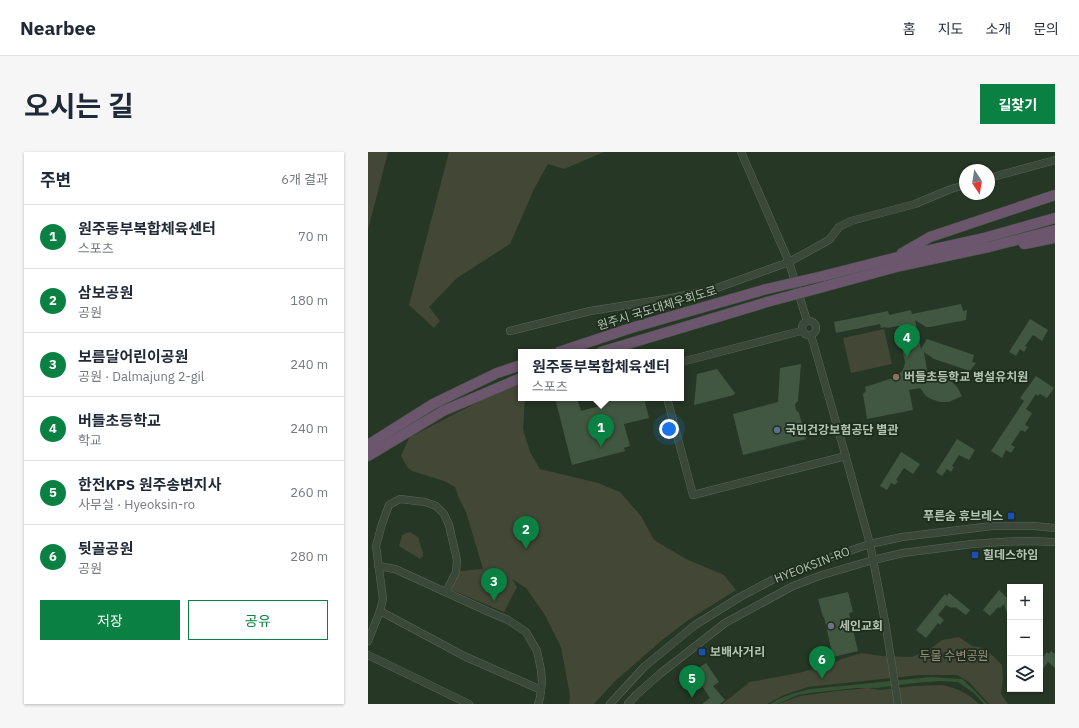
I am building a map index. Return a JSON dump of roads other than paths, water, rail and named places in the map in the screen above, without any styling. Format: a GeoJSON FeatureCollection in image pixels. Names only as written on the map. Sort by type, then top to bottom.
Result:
{"type":"FeatureCollection","features":[{"type":"Feature","properties":{"kind":"highway"},"geometry":{"type":"LineString","coordinates":[[897,262],[930,237],[1055,195]]}},
{"type":"Feature","properties":{"kind":"highway"},"geometry":{"type":"LineString","coordinates":[[986,242],[1055,218]]}},
{"type":"Feature","properties":{"kind":"highway"},"geometry":{"type":"LineString","coordinates":[[611,349],[767,302],[823,287],[897,262],[986,242],[1055,230]]}},
{"type":"Feature","properties":{"kind":"highway"},"geometry":{"type":"LineString","coordinates":[[897,262],[924,265],[1055,238]]}},
{"type":"Feature","properties":{"kind":"highway","name":"원주시 국도대체우회도로"},"geometry":{"type":"LineString","coordinates":[[568,349],[631,328],[763,290],[823,276],[897,262]]}},
{"type":"Feature","properties":{"kind":"highway"},"geometry":{"type":"LineString","coordinates":[[368,445],[433,404],[497,373],[518,366]]}},
{"type":"Feature","properties":{"kind":"highway"},"geometry":{"type":"LineString","coordinates":[[368,456],[443,411],[518,379]]}},
{"type":"Feature","properties":{"kind":"street"},"geometry":{"type":"LineString","coordinates":[[741,152],[789,262],[807,321]]}},
{"type":"Feature","properties":{"kind":"street"},"geometry":{"type":"LineString","coordinates":[[995,176],[1055,160]]}},
{"type":"Feature","properties":{"kind":"street"},"geometry":{"type":"LineString","coordinates":[[510,331],[590,311],[672,298],[714,289],[789,262],[829,240],[839,227],[850,221],[914,204],[959,187]]}},
{"type":"Feature","properties":{"kind":"street"},"geometry":{"type":"LineString","coordinates":[[807,321],[812,322],[816,328],[815,332],[806,336],[802,333],[801,328],[807,321]]}},
{"type":"Feature","properties":{"kind":"street"},"geometry":{"type":"LineString","coordinates":[[684,361],[802,330]]}},
{"type":"Feature","properties":{"kind":"street"},"geometry":{"type":"LineString","coordinates":[[811,335],[870,544],[886,627],[898,704]]}},
{"type":"Feature","properties":{"kind":"street"},"geometry":{"type":"LineString","coordinates":[[668,401],[693,495],[846,456]]}},
{"type":"Feature","properties":{"kind":"street"},"geometry":{"type":"LineString","coordinates":[[368,641],[380,611],[383,599],[376,546],[389,506],[400,499],[425,502],[436,506],[444,514],[449,525],[457,560],[456,572],[446,592]]}},
{"type":"Feature","properties":{"kind":"street","name":"HYEOKSIN-RO"},"geometry":{"type":"LineString","coordinates":[[610,704],[644,667],[695,625],[740,597],[807,565],[870,544],[902,537],[992,526],[1055,528]]}},
{"type":"Feature","properties":{"kind":"street","name":"HYEOKSIN-RO"},"geometry":{"type":"LineString","coordinates":[[628,704],[661,673],[725,623],[793,586],[822,575],[903,553],[972,544],[1055,542]]}},
{"type":"Feature","properties":{"kind":"street"},"geometry":{"type":"LineString","coordinates":[[378,566],[395,569],[508,620],[526,632],[537,651],[542,682],[538,704]]}},
{"type":"Feature","properties":{"kind":"street"},"geometry":{"type":"LineString","coordinates":[[380,611],[464,656],[541,690]]}},
{"type":"Feature","properties":{"kind":"street"},"geometry":{"type":"LineString","coordinates":[[368,655],[469,704]]}},
{"type":"Feature","properties":{"kind":"place","name":"버들초등학교"},"geometry":{"type":"Point","coordinates":[907,357]}},
{"type":"Feature","properties":{"kind":"place","name":"버들초등학교 병설유치원"},"geometry":{"type":"Point","coordinates":[896,377]}},
{"type":"Feature","properties":{"kind":"place","name":"국민건강보험공단 별관"},"geometry":{"type":"Point","coordinates":[777,430]}},
{"type":"Feature","properties":{"kind":"place","name":"원주동부복합체육센터"},"geometry":{"type":"Point","coordinates":[601,447]}},
{"type":"Feature","properties":{"kind":"place","name":"푸른숨 휴브레스"},"geometry":{"type":"Point","coordinates":[1011,516]}},
{"type":"Feature","properties":{"kind":"place","name":"삼보공원"},"geometry":{"type":"Point","coordinates":[526,549]}},
{"type":"Feature","properties":{"kind":"place","name":"힐데스하임"},"geometry":{"type":"Point","coordinates":[975,555]}},
{"type":"Feature","properties":{"kind":"place","name":"보름달어린이공원"},"geometry":{"type":"Point","coordinates":[494,601]}},
{"type":"Feature","properties":{"kind":"place","name":"세인교회"},"geometry":{"type":"Point","coordinates":[831,626]}},
{"type":"Feature","properties":{"kind":"place","name":"보배사거리"},"geometry":{"type":"Point","coordinates":[702,652]}},
{"type":"Feature","properties":{"kind":"place","name":"뒷골공원"},"geometry":{"type":"Point","coordinates":[822,679]}},
{"type":"Feature","properties":{"kind":"place","name":"한전KPS 원주송변지사"},"geometry":{"type":"Point","coordinates":[692,698]}},
{"type":"Feature","properties":{"kind":"park label","name":"두물 수변공원"},"geometry":{"type":"Point","coordinates":[954,656]}}]}
